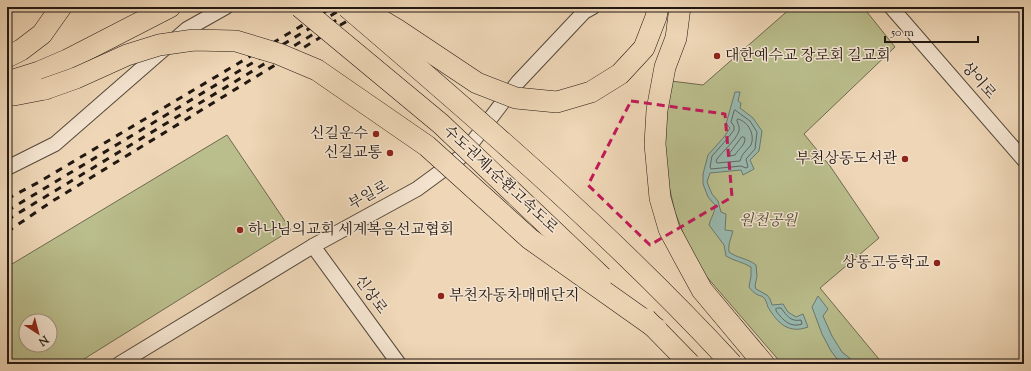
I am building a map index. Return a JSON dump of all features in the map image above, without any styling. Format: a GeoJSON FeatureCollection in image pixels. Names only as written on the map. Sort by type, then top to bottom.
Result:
{"type":"FeatureCollection","features":[{"type":"Feature","properties":{"kind":"highway"},"geometry":{"type":"LineString","coordinates":[[7,96],[14,95],[29,66],[42,34],[61,7]]}},
{"type":"Feature","properties":{"kind":"highway"},"geometry":{"type":"LineString","coordinates":[[7,82],[29,66],[143,7]]}},
{"type":"Feature","properties":{"kind":"highway"},"geometry":{"type":"LineString","coordinates":[[7,69],[67,60],[170,7]]}},
{"type":"Feature","properties":{"kind":"highway","name":"수도권제1순환고속도로"},"geometry":{"type":"LineString","coordinates":[[300,7],[441,124],[657,329],[690,364]]}},
{"type":"Feature","properties":{"kind":"highway","name":"수도권제1순환고속도로"},"geometry":{"type":"LineString","coordinates":[[347,7],[454,99],[593,223],[706,335],[732,364]]}},
{"type":"Feature","properties":{"kind":"highway"},"geometry":{"type":"LineString","coordinates":[[360,7],[477,83],[516,98],[556,102],[591,92],[620,74],[644,48],[656,17],[658,7]]}},
{"type":"Feature","properties":{"kind":"highway"},"geometry":{"type":"LineString","coordinates":[[680,7],[676,38],[665,67],[657,110],[655,144],[660,198],[669,228],[702,290],[764,364]]}},
{"type":"Feature","properties":{"kind":"highway"},"geometry":{"type":"LineString","coordinates":[[29,66],[76,78],[127,55],[159,45],[194,40],[236,41],[279,54],[317,70],[427,146],[530,239],[657,329]]}},
{"type":"Feature","properties":{"kind":"street"},"geometry":{"type":"LineString","coordinates":[[7,168],[55,144],[187,29],[226,7]]}},
{"type":"Feature","properties":{"kind":"street","name":"부일로"},"geometry":{"type":"LineString","coordinates":[[119,364],[313,246],[417,189],[462,156],[518,82],[584,12],[593,7]]}},
{"type":"Feature","properties":{"kind":"street","name":"상이로"},"geometry":{"type":"LineString","coordinates":[[891,7],[1024,160]]}},
{"type":"Feature","properties":{"kind":"street","name":"신상로"},"geometry":{"type":"LineString","coordinates":[[313,246],[399,364]]}},
{"type":"Feature","properties":{"kind":"highlighted area"},"geometry":{"type":"Polygon","coordinates":[[[631,101],[725,114],[732,197],[650,245],[588,185],[631,101]]]}},
{"type":"Feature","properties":{"kind":"green space","name":"원천공원"},"geometry":{"type":"Polygon","coordinates":[[[792,7],[863,7],[895,47],[804,134],[830,166],[879,238],[820,288],[883,364],[782,364],[706,276],[688,246],[675,212],[666,173],[663,144],[671,81],[703,85],[792,7]]]}},
{"type":"Feature","properties":{"kind":"green space"},"geometry":{"type":"Polygon","coordinates":[[[227,135],[291,230],[76,364],[7,364],[7,267],[227,135]]]}},
{"type":"Feature","properties":{"kind":"water"},"geometry":{"type":"Polygon","coordinates":[[[735,92],[740,92],[738,101],[741,103],[740,108],[753,118],[762,131],[759,151],[750,160],[754,169],[743,175],[741,170],[710,173],[707,182],[712,194],[718,201],[721,212],[726,214],[725,230],[733,231],[729,244],[729,252],[756,265],[756,289],[767,295],[772,305],[783,304],[788,312],[796,317],[803,314],[808,327],[795,329],[780,323],[768,307],[764,297],[752,291],[749,287],[751,267],[726,256],[724,245],[709,225],[715,205],[708,197],[703,184],[703,174],[708,155],[730,128],[726,124],[735,92]]]}},
{"type":"Feature","properties":{"kind":"water"},"geometry":{"type":"Polygon","coordinates":[[[818,296],[828,309],[823,316],[832,336],[842,352],[857,364],[841,364],[831,351],[822,334],[812,307],[818,296]]]}},
{"type":"Feature","properties":{"kind":"railway"},"geometry":{"type":"LineString","coordinates":[[7,199],[39,182],[333,7]]}},
{"type":"Feature","properties":{"kind":"railway"},"geometry":{"type":"LineString","coordinates":[[7,211],[345,7]]}},
{"type":"Feature","properties":{"kind":"railway"},"geometry":{"type":"LineString","coordinates":[[7,220],[358,7]]}},
{"type":"Feature","properties":{"kind":"railway"},"geometry":{"type":"LineString","coordinates":[[7,232],[51,202],[370,7]]}},
{"type":"Feature","properties":{"kind":"place","name":"대한예수교 장로회 길교회"},"geometry":{"type":"Point","coordinates":[717,56]}},
{"type":"Feature","properties":{"kind":"place","name":"신길운수"},"geometry":{"type":"Point","coordinates":[376,134]}},
{"type":"Feature","properties":{"kind":"place","name":"신길교통"},"geometry":{"type":"Point","coordinates":[390,153]}},
{"type":"Feature","properties":{"kind":"place","name":"부천상동도서관"},"geometry":{"type":"Point","coordinates":[905,159]}},
{"type":"Feature","properties":{"kind":"place","name":"하나님의교회 세계복음선교협회"},"geometry":{"type":"Point","coordinates":[240,230]}},
{"type":"Feature","properties":{"kind":"place","name":"상동고등학교"},"geometry":{"type":"Point","coordinates":[937,263]}},
{"type":"Feature","properties":{"kind":"place","name":"부천자동차매매단지"},"geometry":{"type":"Point","coordinates":[441,296]}}]}
